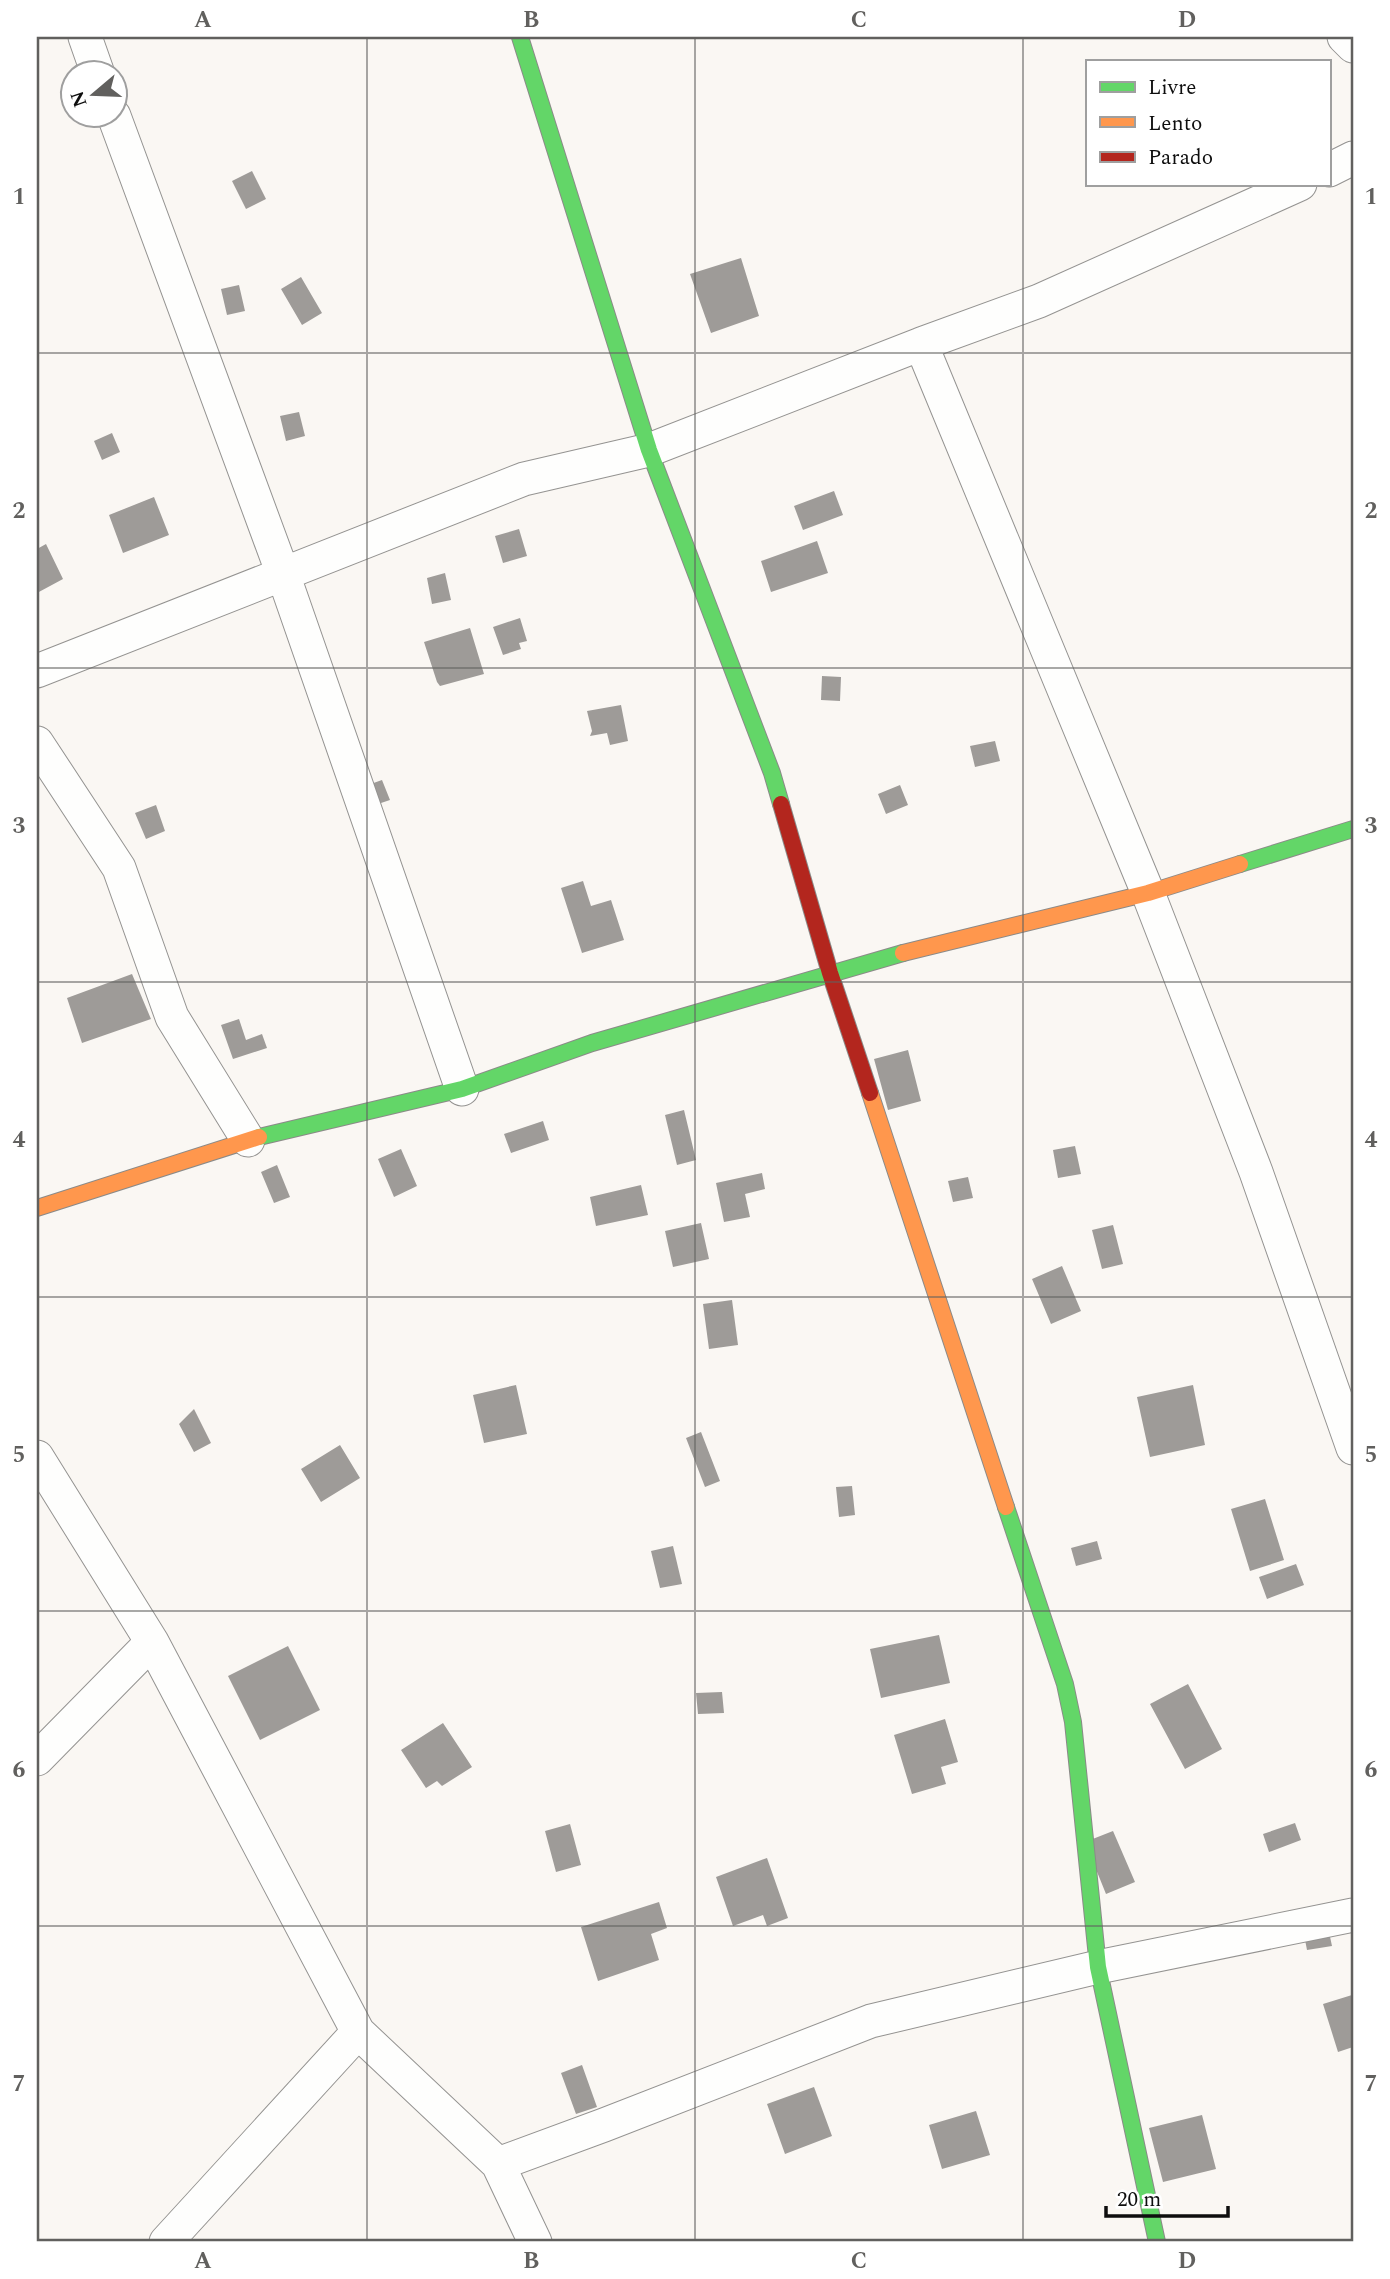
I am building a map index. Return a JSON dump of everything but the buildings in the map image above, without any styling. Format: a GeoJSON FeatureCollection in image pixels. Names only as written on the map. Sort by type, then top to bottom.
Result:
{"type":"FeatureCollection","features":[{"type":"Feature","properties":{"kind":"street"},"geometry":{"type":"LineString","coordinates":[[85,37],[93,60]]}},
{"type":"Feature","properties":{"kind":"street"},"geometry":{"type":"LineString","coordinates":[[520,37],[649,450],[772,772],[830,973],[1065,1684],[1073,1722],[1098,1967],[1157,2242]]}},
{"type":"Feature","properties":{"kind":"street"},"geometry":{"type":"LineString","coordinates":[[1345,37],[1353,46]]}},
{"type":"Feature","properties":{"kind":"street"},"geometry":{"type":"LineString","coordinates":[[119,130],[283,574],[462,1089]]}},
{"type":"Feature","properties":{"kind":"street"},"geometry":{"type":"LineString","coordinates":[[1330,170],[1353,158]]}},
{"type":"Feature","properties":{"kind":"street"},"geometry":{"type":"LineString","coordinates":[[37,671],[524,479],[649,450],[1039,301],[1296,186]]}},
{"type":"Feature","properties":{"kind":"street"},"geometry":{"type":"LineString","coordinates":[[921,344],[1148,893],[1256,1172],[1353,1448]]}},
{"type":"Feature","properties":{"kind":"street"},"geometry":{"type":"LineString","coordinates":[[37,743],[119,868],[172,1017],[248,1140]]}},
{"type":"Feature","properties":{"kind":"street"},"geometry":{"type":"LineString","coordinates":[[37,1208],[248,1140],[462,1089],[592,1042],[830,973],[1148,893],[1353,829]]}},
{"type":"Feature","properties":{"kind":"street"},"geometry":{"type":"LineString","coordinates":[[37,1457],[152,1642],[358,2032],[498,2164],[534,2242]]}},
{"type":"Feature","properties":{"kind":"street"},"geometry":{"type":"LineString","coordinates":[[37,1759],[152,1642]]}},
{"type":"Feature","properties":{"kind":"street"},"geometry":{"type":"LineString","coordinates":[[498,2164],[871,2021],[1098,1967],[1353,1915]]}},
{"type":"Feature","properties":{"kind":"street"},"geometry":{"type":"LineString","coordinates":[[166,2242],[358,2032]]}},
{"type":"Feature","properties":{"kind":"traffic: fast"},"geometry":{"type":"LineString","coordinates":[[520,37],[649,450],[772,773],[781,804]]}},
{"type":"Feature","properties":{"kind":"traffic: fast"},"geometry":{"type":"LineString","coordinates":[[1240,864],[1353,829]]}},
{"type":"Feature","properties":{"kind":"traffic: fast"},"geometry":{"type":"LineString","coordinates":[[259,1137],[462,1089],[592,1043],[903,953]]}},
{"type":"Feature","properties":{"kind":"traffic: fast"},"geometry":{"type":"LineString","coordinates":[[1006,1507],[1065,1684],[1073,1722],[1098,1967],[1157,2242]]}},
{"type":"Feature","properties":{"kind":"traffic: slow"},"geometry":{"type":"LineString","coordinates":[[903,953],[1148,893],[1240,864]]}},
{"type":"Feature","properties":{"kind":"traffic: slow"},"geometry":{"type":"LineString","coordinates":[[870,1093],[1006,1507]]}},
{"type":"Feature","properties":{"kind":"traffic: slow"},"geometry":{"type":"LineString","coordinates":[[37,1208],[259,1137]]}},
{"type":"Feature","properties":{"kind":"traffic: jam"},"geometry":{"type":"LineString","coordinates":[[781,804],[830,973],[870,1093]]}}]}
